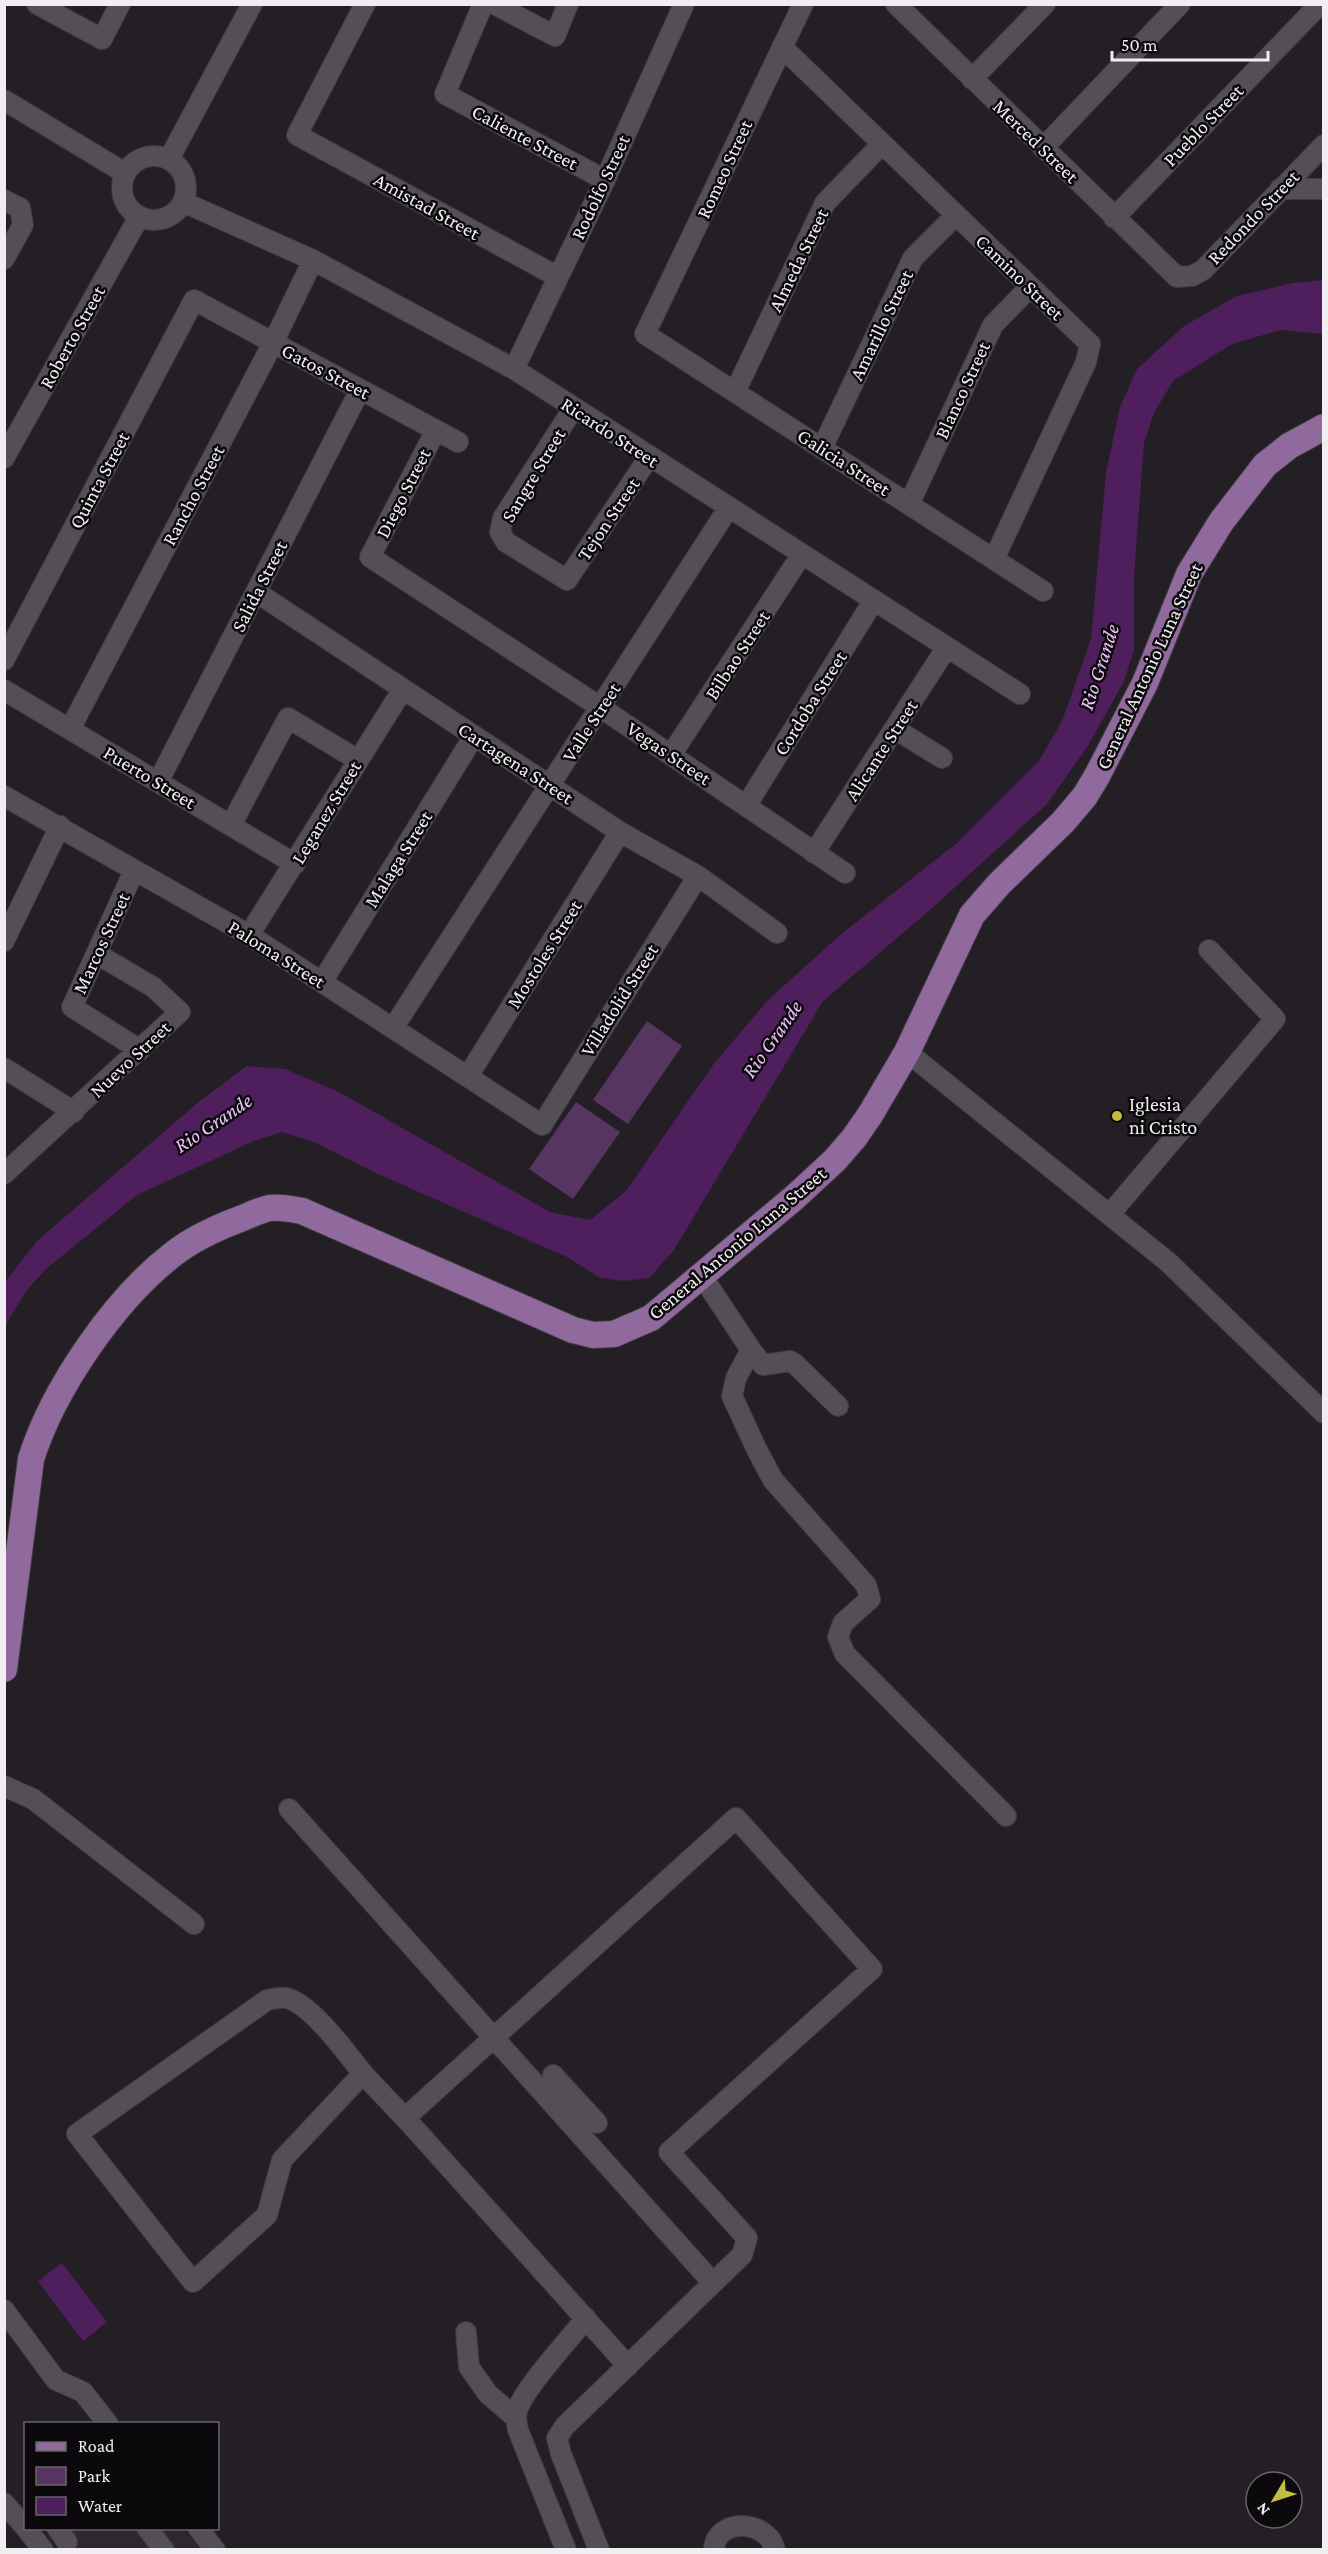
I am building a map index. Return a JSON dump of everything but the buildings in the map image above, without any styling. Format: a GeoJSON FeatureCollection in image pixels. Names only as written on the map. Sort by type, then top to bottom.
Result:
{"type":"FeatureCollection","features":[{"type":"Feature","properties":{"kind":"main road","name":"General Antonio Luna Street"},"geometry":{"type":"LineString","coordinates":[[4,1669],[32,1459],[40,1432],[64,1386],[122,1304],[152,1272],[174,1253],[199,1237],[226,1224],[270,1208],[302,1211],[573,1330],[593,1335],[614,1334],[651,1318],[834,1160],[870,1115],[907,1052],[972,915],[999,884],[1063,822],[1085,796],[1145,683],[1190,574],[1221,522],[1265,465],[1289,446],[1323,427]]}},
{"type":"Feature","properties":{"kind":"street"},"geometry":{"type":"LineString","coordinates":[[37,4],[102,39],[120,4]]}},
{"type":"Feature","properties":{"kind":"street"},"geometry":{"type":"LineString","coordinates":[[169,159],[252,4]]}},
{"type":"Feature","properties":{"kind":"street","name":"Amistad Street"},"geometry":{"type":"LineString","coordinates":[[365,4],[297,135],[558,277]]}},
{"type":"Feature","properties":{"kind":"street","name":"Caliente Street"},"geometry":{"type":"LineString","coordinates":[[483,4],[445,94],[605,180]]}},
{"type":"Feature","properties":{"kind":"street"},"geometry":{"type":"LineString","coordinates":[[494,4],[555,36],[568,4]]}},
{"type":"Feature","properties":{"kind":"street","name":"Rodolfo Street"},"geometry":{"type":"LineString","coordinates":[[514,369],[605,180],[684,4]]}},
{"type":"Feature","properties":{"kind":"street","name":"Romeo Street"},"geometry":{"type":"LineString","coordinates":[[645,334],[803,4]]}},
{"type":"Feature","properties":{"kind":"street"},"geometry":{"type":"LineString","coordinates":[[972,79],[1045,4]]}},
{"type":"Feature","properties":{"kind":"street"},"geometry":{"type":"LineString","coordinates":[[1042,148],[1180,4]]}},
{"type":"Feature","properties":{"kind":"street","name":"Merced Street"},"geometry":{"type":"LineString","coordinates":[[897,5],[1177,277]]}},
{"type":"Feature","properties":{"kind":"street","name":"Pueblo Street"},"geometry":{"type":"LineString","coordinates":[[1114,218],[1318,7]]}},
{"type":"Feature","properties":{"kind":"street","name":"Camino Street"},"geometry":{"type":"LineString","coordinates":[[782,47],[1089,344],[1086,362],[994,559]]}},
{"type":"Feature","properties":{"kind":"street"},"geometry":{"type":"LineString","coordinates":[[4,100],[125,173]]}},
{"type":"Feature","properties":{"kind":"street","name":"Almeda Street"},"geometry":{"type":"LineString","coordinates":[[735,392],[825,203],[882,144]]}},
{"type":"Feature","properties":{"kind":"street","name":"Redondo Street"},"geometry":{"type":"LineString","coordinates":[[1177,277],[1192,276],[1203,270],[1323,145]]}},
{"type":"Feature","properties":{"kind":"street"},"geometry":{"type":"LineString","coordinates":[[157,156],[169,159],[178,167],[184,178],[186,191],[183,202],[169,216],[159,220],[139,217],[129,209],[123,198],[122,185],[125,173],[133,163],[144,157],[157,156]]}},
{"type":"Feature","properties":{"kind":"street"},"geometry":{"type":"LineString","coordinates":[[1280,189],[1323,189]]}},
{"type":"Feature","properties":{"kind":"street"},"geometry":{"type":"LineString","coordinates":[[4,200],[20,208],[23,225],[4,259]]}},
{"type":"Feature","properties":{"kind":"street","name":"Ricardo Street"},"geometry":{"type":"LineString","coordinates":[[183,202],[313,260],[514,369],[1020,694]]}},
{"type":"Feature","properties":{"kind":"street","name":"Amarillo Street"},"geometry":{"type":"LineString","coordinates":[[822,448],[913,258],[956,214]]}},
{"type":"Feature","properties":{"kind":"street","name":"Roberto Street"},"geometry":{"type":"LineString","coordinates":[[4,458],[139,217]]}},
{"type":"Feature","properties":{"kind":"street","name":"Rancho Street"},"geometry":{"type":"LineString","coordinates":[[70,729],[273,343],[313,260]]}},
{"type":"Feature","properties":{"kind":"street","name":"Blanco Street"},"geometry":{"type":"LineString","coordinates":[[909,504],[993,325],[1030,287]]}},
{"type":"Feature","properties":{"kind":"street","name":"Gatos Street"},"geometry":{"type":"LineString","coordinates":[[194,300],[458,442]]}},
{"type":"Feature","properties":{"kind":"street","name":"Quinta Street"},"geometry":{"type":"LineString","coordinates":[[4,660],[194,300]]}},
{"type":"Feature","properties":{"kind":"street","name":"Galicia Street"},"geometry":{"type":"LineString","coordinates":[[645,334],[1043,591]]}},
{"type":"Feature","properties":{"kind":"street","name":"Salida Street"},"geometry":{"type":"LineString","coordinates":[[158,782],[360,390]]}},
{"type":"Feature","properties":{"kind":"street","name":"Sangre Street"},"geometry":{"type":"LineString","coordinates":[[567,580],[506,542],[500,532],[503,519],[573,409]]}},
{"type":"Feature","properties":{"kind":"street","name":"Diego Street"},"geometry":{"type":"LineString","coordinates":[[370,557],[436,430]]}},
{"type":"Feature","properties":{"kind":"street","name":"Tejon Street"},"geometry":{"type":"LineString","coordinates":[[567,580],[649,457]]}},
{"type":"Feature","properties":{"kind":"street","name":"Valle Street"},"geometry":{"type":"LineString","coordinates":[[393,1028],[729,507]]}},
{"type":"Feature","properties":{"kind":"street","name":"Bilbao Street"},"geometry":{"type":"LineString","coordinates":[[671,755],[802,554]]}},
{"type":"Feature","properties":{"kind":"street","name":"Vegas Street"},"geometry":{"type":"LineString","coordinates":[[370,557],[600,707],[845,873]]}},
{"type":"Feature","properties":{"kind":"street","name":"Cartagena Street"},"geometry":{"type":"LineString","coordinates":[[256,592],[620,832],[698,876],[777,933]]}},
{"type":"Feature","properties":{"kind":"street","name":"Cordoba Street"},"geometry":{"type":"LineString","coordinates":[[746,806],[874,600]]}},
{"type":"Feature","properties":{"kind":"street","name":"Alicante Street"},"geometry":{"type":"LineString","coordinates":[[814,853],[948,647]]}},
{"type":"Feature","properties":{"kind":"street","name":"Leganez Street"},"geometry":{"type":"LineString","coordinates":[[249,935],[296,864],[403,689]]}},
{"type":"Feature","properties":{"kind":"street","name":"Puerto Street"},"geometry":{"type":"LineString","coordinates":[[4,690],[296,864]]}},
{"type":"Feature","properties":{"kind":"street"},"geometry":{"type":"LineString","coordinates":[[231,825],[288,718],[358,760]]}},
{"type":"Feature","properties":{"kind":"street"},"geometry":{"type":"LineString","coordinates":[[895,729],[942,758]]}},
{"type":"Feature","properties":{"kind":"street","name":"Malaga Street"},"geometry":{"type":"LineString","coordinates":[[322,982],[474,736]]}},
{"type":"Feature","properties":{"kind":"street","name":"Paloma Street"},"geometry":{"type":"LineString","coordinates":[[4,796],[249,935],[542,1125]]}},
{"type":"Feature","properties":{"kind":"street"},"geometry":{"type":"LineString","coordinates":[[4,941],[60,826]]}},
{"type":"Feature","properties":{"kind":"street","name":"Mostoles Street"},"geometry":{"type":"LineString","coordinates":[[468,1076],[620,832]]}},
{"type":"Feature","properties":{"kind":"street","name":"Marcos Street"},"geometry":{"type":"LineString","coordinates":[[135,872],[72,1007],[140,1050]]}},
{"type":"Feature","properties":{"kind":"street","name":"Villadolid Street"},"geometry":{"type":"LineString","coordinates":[[542,1125],[698,876]]}},
{"type":"Feature","properties":{"kind":"street"},"geometry":{"type":"LineString","coordinates":[[1110,1214],[1275,1018],[1209,950]]}},
{"type":"Feature","properties":{"kind":"street","name":"Nuevo Street"},"geometry":{"type":"LineString","coordinates":[[4,1174],[180,1012],[153,987],[96,954]]}},
{"type":"Feature","properties":{"kind":"street"},"geometry":{"type":"LineString","coordinates":[[907,1052],[1168,1262],[1323,1413]]}},
{"type":"Feature","properties":{"kind":"street"},"geometry":{"type":"LineString","coordinates":[[4,1068],[74,1112]]}},
{"type":"Feature","properties":{"kind":"street"},"geometry":{"type":"LineString","coordinates":[[702,1276],[763,1365],[790,1361],[838,1406]]}},
{"type":"Feature","properties":{"kind":"street"},"geometry":{"type":"LineString","coordinates":[[751,1350],[736,1378],[732,1396],[757,1450],[773,1480],[866,1585],[869,1592],[870,1599],[843,1623],[838,1637],[845,1654],[1006,1816]]}},
{"type":"Feature","properties":{"kind":"street"},"geometry":{"type":"LineString","coordinates":[[4,1786],[33,1799],[194,1924]]}},
{"type":"Feature","properties":{"kind":"street"},"geometry":{"type":"LineString","coordinates":[[289,1809],[713,2283]]}},
{"type":"Feature","properties":{"kind":"street"},"geometry":{"type":"LineString","coordinates":[[405,2118],[736,1818],[872,1969],[669,2152],[747,2238],[742,2255],[565,2426],[557,2438],[598,2550]]}},
{"type":"Feature","properties":{"kind":"street"},"geometry":{"type":"LineString","coordinates":[[365,2076],[356,2081],[282,2160],[267,2215],[193,2282],[77,2134],[267,2000],[286,1998],[305,2009],[323,2024],[365,2076],[628,2366]]}},
{"type":"Feature","properties":{"kind":"street"},"geometry":{"type":"LineString","coordinates":[[553,2075],[597,2123]]}},
{"type":"Feature","properties":{"kind":"street"},"geometry":{"type":"LineString","coordinates":[[4,2310],[56,2380],[83,2392],[106,2422]]}},
{"type":"Feature","properties":{"kind":"street"},"geometry":{"type":"LineString","coordinates":[[566,2550],[518,2430],[516,2418],[517,2410],[525,2396],[586,2318]]}},
{"type":"Feature","properties":{"kind":"street"},"geometry":{"type":"LineString","coordinates":[[466,2332],[469,2367],[488,2394],[516,2418]]}},
{"type":"Feature","properties":{"kind":"street"},"geometry":{"type":"LineString","coordinates":[[4,2503],[24,2526]]}},
{"type":"Feature","properties":{"kind":"street"},"geometry":{"type":"LineString","coordinates":[[714,2550],[718,2536],[728,2527],[756,2527],[767,2533],[775,2550]]}},
{"type":"Feature","properties":{"kind":"street"},"geometry":{"type":"LineString","coordinates":[[28,2530],[43,2550]]}},
{"type":"Feature","properties":{"kind":"street"},"geometry":{"type":"LineString","coordinates":[[148,2530],[164,2550]]}},
{"type":"Feature","properties":{"kind":"street"},"geometry":{"type":"LineString","coordinates":[[199,2530],[214,2550]]}},
{"type":"Feature","properties":{"kind":"shaded area"},"geometry":{"type":"Polygon","coordinates":[[[46,2530],[183,2530],[200,2549],[63,2549],[46,2530]]]}},
{"type":"Feature","properties":{"kind":"green space"},"geometry":{"type":"Polygon","coordinates":[[[647,1021],[682,1046],[628,1124],[593,1100],[647,1021]]]}},
{"type":"Feature","properties":{"kind":"green space"},"geometry":{"type":"Polygon","coordinates":[[[576,1102],[620,1132],[573,1199],[529,1169],[576,1102]]]}},
{"type":"Feature","properties":{"kind":"water","name":"Rio Grande"},"geometry":{"type":"Polygon","coordinates":[[[1323,280],[1323,334],[1281,330],[1232,344],[1173,381],[1154,413],[1144,443],[1134,576],[1134,650],[1124,681],[1088,746],[1047,804],[931,909],[823,1001],[674,1250],[649,1278],[623,1281],[600,1278],[567,1257],[380,1175],[314,1142],[282,1132],[256,1140],[137,1195],[46,1269],[26,1291],[5,1326],[5,1282],[37,1241],[195,1105],[247,1066],[285,1069],[339,1092],[550,1212],[590,1220],[626,1191],[713,1065],[767,1001],[840,935],[957,843],[1039,761],[1062,721],[1091,639],[1106,473],[1120,407],[1137,369],[1184,326],[1237,296],[1293,283],[1323,280]]]}},
{"type":"Feature","properties":{"kind":"water"},"geometry":{"type":"Polygon","coordinates":[[[62,2263],[107,2322],[83,2341],[38,2281],[62,2263]]]}},
{"type":"Feature","properties":{"kind":"place","name":"Iglesia ni Cristo"},"geometry":{"type":"Point","coordinates":[1117,1116]}}]}
